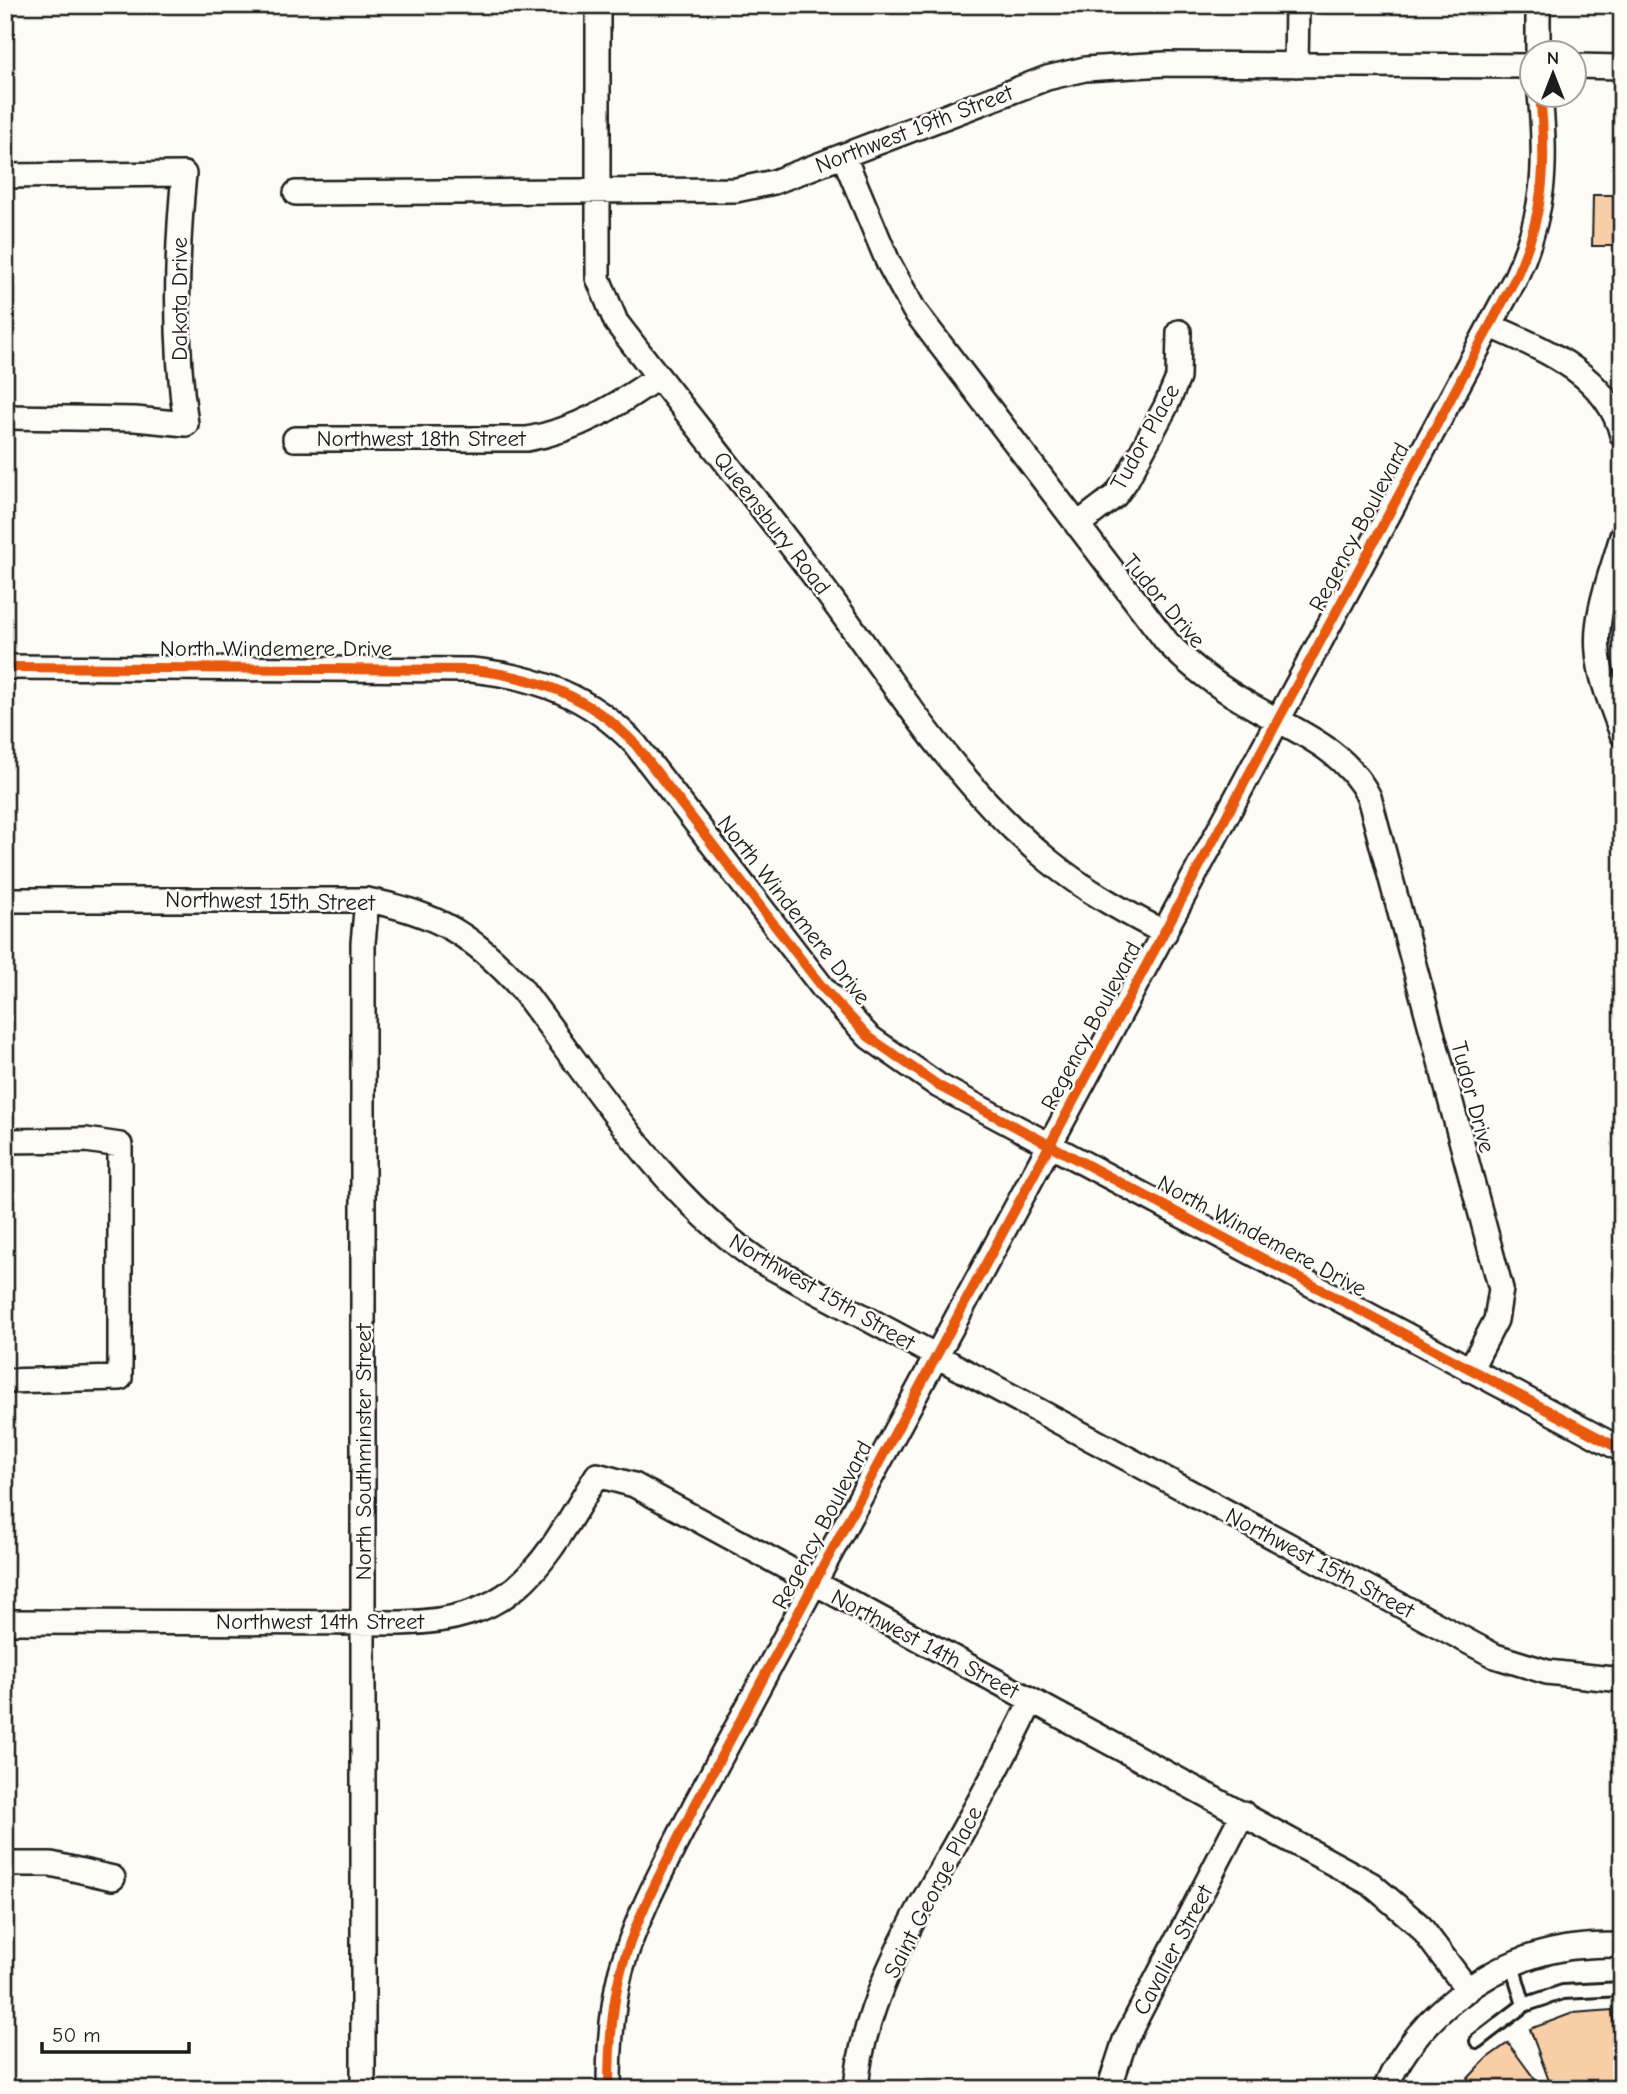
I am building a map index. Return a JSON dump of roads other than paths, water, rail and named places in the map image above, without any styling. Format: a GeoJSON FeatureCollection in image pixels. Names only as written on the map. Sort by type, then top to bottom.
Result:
{"type":"FeatureCollection","features":[{"type":"Feature","properties":{"kind":"street","name":"Queensbury Road"},"geometry":{"type":"LineString","coordinates":[[598,5],[599,193],[596,244],[598,278],[603,296],[616,321],[822,587],[945,754],[989,806],[1051,862],[1092,892],[1165,933]]}},
{"type":"Feature","properties":{"kind":"street"},"geometry":{"type":"LineString","coordinates":[[1296,65],[1297,5]]}},
{"type":"Feature","properties":{"kind":"street"},"geometry":{"type":"LineString","coordinates":[[1538,5],[1538,38]]}},
{"type":"Feature","properties":{"kind":"street","name":"Northwest 19th Street"},"geometry":{"type":"LineString","coordinates":[[296,193],[736,190],[774,182],[1065,73],[1165,64],[1518,66]]}},
{"type":"Feature","properties":{"kind":"street"},"geometry":{"type":"LineString","coordinates":[[1588,66],[1622,67]]}},
{"type":"Feature","properties":{"kind":"street","name":"Regency Boulevard"},"geometry":{"type":"LineString","coordinates":[[609,2089],[613,2009],[631,1940],[694,1807],[1491,326],[1530,247],[1539,216],[1543,160],[1541,108]]}},
{"type":"Feature","properties":{"kind":"street","name":"Tudor Drive"},"geometry":{"type":"LineString","coordinates":[[844,157],[882,250],[914,310],[1123,587],[1183,659],[1202,676],[1335,754],[1361,781],[1369,797],[1501,1289],[1496,1320],[1470,1370]]}},
{"type":"Feature","properties":{"kind":"street","name":"Dakota Drive"},"geometry":{"type":"LineString","coordinates":[[5,176],[184,174],[180,217],[179,375],[186,424],[135,419],[5,417]]}},
{"type":"Feature","properties":{"kind":"street"},"geometry":{"type":"LineString","coordinates":[[1491,326],[1564,363],[1592,381],[1611,405],[1622,435]]}},
{"type":"Feature","properties":{"kind":"street","name":"Tudor Place"},"geometry":{"type":"LineString","coordinates":[[1077,525],[1115,495],[1126,481],[1166,406],[1178,378],[1179,332]]}},
{"type":"Feature","properties":{"kind":"street","name":"Northwest 18th Street"},"geometry":{"type":"LineString","coordinates":[[295,439],[527,439],[558,433],[588,422],[658,377]]}},
{"type":"Feature","properties":{"kind":"street"},"geometry":{"type":"LineString","coordinates":[[1622,536],[1599,619],[1597,651],[1600,670],[1622,734]]}},
{"type":"Feature","properties":{"kind":"street","name":"North Windemere Drive"},"geometry":{"type":"LineString","coordinates":[[5,667],[471,670],[526,678],[555,688],[596,710],[635,744],[823,988],[869,1037],[939,1086],[1622,1450]]}},
{"type":"Feature","properties":{"kind":"street","name":"Northwest 15th Street"},"geometry":{"type":"LineString","coordinates":[[5,900],[367,900],[417,911],[446,923],[493,957],[529,998],[657,1169],[720,1234],[790,1279],[1495,1656],[1547,1672],[1622,1679]]}},
{"type":"Feature","properties":{"kind":"street","name":"North Southminster Street"},"geometry":{"type":"LineString","coordinates":[[363,2089],[363,943],[367,900]]}},
{"type":"Feature","properties":{"kind":"street"},"geometry":{"type":"LineString","coordinates":[[5,1141],[86,1140],[120,1144],[120,1378],[5,1381]]}},
{"type":"Feature","properties":{"kind":"street","name":"Northwest 14th Street"},"geometry":{"type":"LineString","coordinates":[[5,1622],[426,1622],[449,1619],[501,1598],[520,1585],[549,1556],[597,1475],[634,1485],[1371,1884],[1420,1926],[1468,1990]]}},
{"type":"Feature","properties":{"kind":"street","name":"Saint George Place"},"geometry":{"type":"LineString","coordinates":[[856,2089],[864,2045],[892,1966],[1031,1702]]}},
{"type":"Feature","properties":{"kind":"street","name":"Cavalier Street"},"geometry":{"type":"LineString","coordinates":[[1109,2089],[1125,2040],[1243,1813]]}},
{"type":"Feature","properties":{"kind":"street"},"geometry":{"type":"LineString","coordinates":[[5,1864],[51,1864],[113,1878]]}},
{"type":"Feature","properties":{"kind":"street"},"geometry":{"type":"LineString","coordinates":[[1385,2089],[1422,2032],[1468,1990],[1512,1965],[1563,1948],[1622,1945]]}},
{"type":"Feature","properties":{"kind":"lane"},"geometry":{"type":"LineString","coordinates":[[1512,1965],[1524,2005]]}},
{"type":"Feature","properties":{"kind":"lane"},"geometry":{"type":"LineString","coordinates":[[1476,2041],[1524,2005],[1563,1992],[1622,1989]]}}]}
